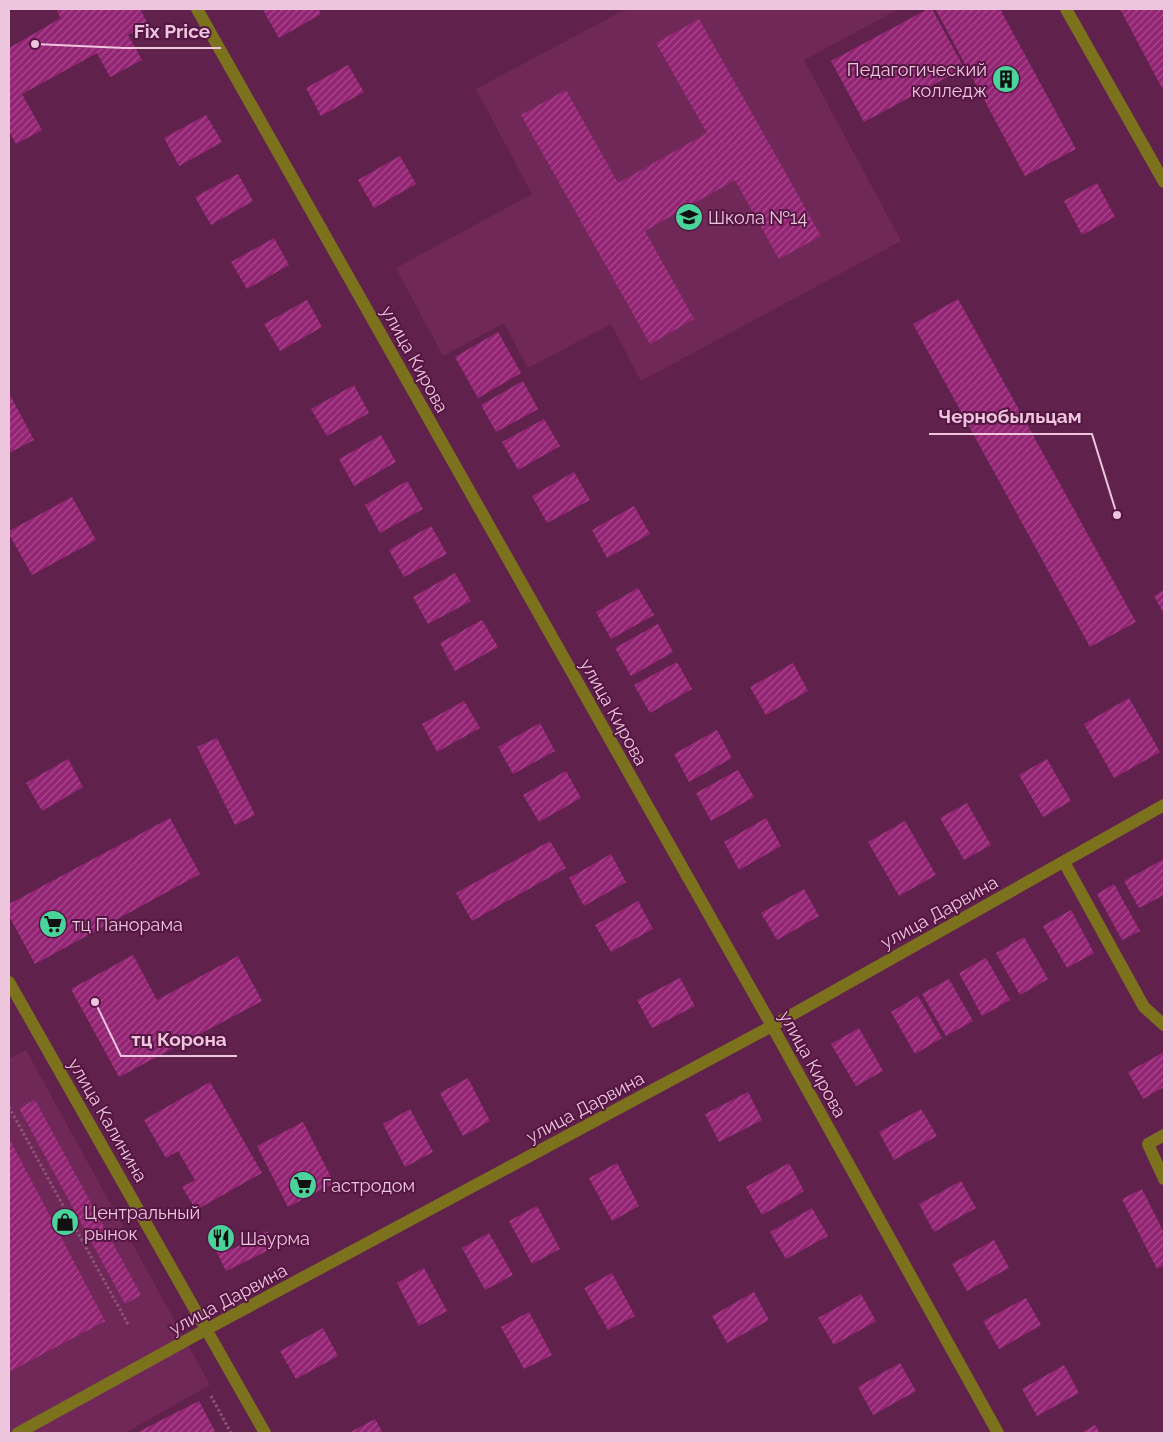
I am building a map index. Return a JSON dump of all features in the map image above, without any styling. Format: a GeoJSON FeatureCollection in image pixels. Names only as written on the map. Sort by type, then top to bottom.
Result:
{"type":"FeatureCollection","features":[{"type":"Feature","properties":{"kind":"street","name":"улица Кирова"},"geometry":{"type":"LineString","coordinates":[[196,9],[772,1026],[998,1433]]}},
{"type":"Feature","properties":{"kind":"street"},"geometry":{"type":"LineString","coordinates":[[1066,9],[1164,182]]}},
{"type":"Feature","properties":{"kind":"street","name":"улица Дарвина"},"geometry":{"type":"LineString","coordinates":[[18,1433],[207,1329],[772,1026],[1164,805]]}},
{"type":"Feature","properties":{"kind":"street"},"geometry":{"type":"LineString","coordinates":[[1064,862],[1144,1007],[1164,1025]]}},
{"type":"Feature","properties":{"kind":"street","name":"улица Калинина"},"geometry":{"type":"LineString","coordinates":[[9,982],[265,1433]]}},
{"type":"Feature","properties":{"kind":"street"},"geometry":{"type":"LineString","coordinates":[[1164,1135],[1148,1144],[1164,1180]]}},
{"type":"Feature","properties":{"kind":"path"},"geometry":{"type":"LineString","coordinates":[[9,1107],[129,1326]]}},
{"type":"Feature","properties":{"kind":"path"},"geometry":{"type":"LineString","coordinates":[[212,1396],[231,1433]]}},
{"type":"Feature","properties":{"kind":"shaded area","name":"Школа №14"},"geometry":{"type":"Polygon","coordinates":[[[626,9],[899,9],[804,60],[901,241],[641,381],[611,324],[528,368],[504,323],[443,356],[396,268],[532,194],[476,89],[626,9]]]}},
{"type":"Feature","properties":{"kind":"shaded area","name":"Центральный рынок"},"geometry":{"type":"Polygon","coordinates":[[[26,1050],[210,1385],[125,1433],[9,1433],[9,1059],[26,1050]]]}},
{"type":"Feature","properties":{"kind":"building"},"geometry":{"type":"Polygon","coordinates":[[[61,9],[140,9],[148,24],[128,35],[142,60],[110,77],[97,53],[22,94],[42,130],[16,144],[9,131],[9,48],[61,18],[57,11],[61,9]]]}},
{"type":"Feature","properties":{"kind":"building"},"geometry":{"type":"Polygon","coordinates":[[[318,9],[321,14],[279,38],[263,10],[318,9]]]}},
{"type":"Feature","properties":{"kind":"building"},"geometry":{"type":"Polygon","coordinates":[[[928,9],[932,9],[964,68],[864,122],[831,61],[928,9]]]}},
{"type":"Feature","properties":{"kind":"building","name":"Педагогический колледж"},"geometry":{"type":"Polygon","coordinates":[[[1000,9],[1076,149],[1025,176],[936,10],[1000,9]]]}},
{"type":"Feature","properties":{"kind":"building"},"geometry":{"type":"Polygon","coordinates":[[[1120,9],[1164,9],[1164,86],[1162,88],[1120,9]]]}},
{"type":"Feature","properties":{"kind":"building"},"geometry":{"type":"Polygon","coordinates":[[[699,19],[821,236],[779,259],[735,180],[645,231],[694,319],[650,344],[521,115],[566,90],[618,183],[707,133],[656,43],[699,19]]]}},
{"type":"Feature","properties":{"kind":"building"},"geometry":{"type":"Polygon","coordinates":[[[348,65],[364,92],[321,116],[306,88],[348,65]]]}},
{"type":"Feature","properties":{"kind":"building"},"geometry":{"type":"Polygon","coordinates":[[[206,115],[222,142],[179,166],[164,138],[206,115]]]}},
{"type":"Feature","properties":{"kind":"building"},"geometry":{"type":"Polygon","coordinates":[[[400,156],[416,184],[374,208],[358,180],[400,156]]]}},
{"type":"Feature","properties":{"kind":"building"},"geometry":{"type":"Polygon","coordinates":[[[238,174],[253,201],[211,225],[195,197],[238,174]]]}},
{"type":"Feature","properties":{"kind":"building"},"geometry":{"type":"Polygon","coordinates":[[[1097,183],[1115,217],[1082,235],[1064,201],[1097,183]]]}},
{"type":"Feature","properties":{"kind":"building"},"geometry":{"type":"Polygon","coordinates":[[[274,238],[289,265],[247,289],[231,262],[274,238]]]}},
{"type":"Feature","properties":{"kind":"building"},"geometry":{"type":"Polygon","coordinates":[[[958,299],[1136,622],[1090,647],[913,324],[958,299]]]}},
{"type":"Feature","properties":{"kind":"building"},"geometry":{"type":"Polygon","coordinates":[[[307,300],[322,327],[280,351],[264,324],[307,300]]]}},
{"type":"Feature","properties":{"kind":"building"},"geometry":{"type":"Polygon","coordinates":[[[498,332],[521,373],[478,398],[455,357],[498,332]]]}},
{"type":"Feature","properties":{"kind":"building"},"geometry":{"type":"Polygon","coordinates":[[[523,381],[538,409],[496,432],[481,405],[523,381]]]}},
{"type":"Feature","properties":{"kind":"building"},"geometry":{"type":"Polygon","coordinates":[[[354,385],[369,413],[327,436],[311,409],[354,385]]]}},
{"type":"Feature","properties":{"kind":"building"},"geometry":{"type":"Polygon","coordinates":[[[9,393],[34,440],[9,453],[9,393]]]}},
{"type":"Feature","properties":{"kind":"building"},"geometry":{"type":"Polygon","coordinates":[[[544,419],[560,446],[518,470],[502,442],[544,419]]]}},
{"type":"Feature","properties":{"kind":"building"},"geometry":{"type":"Polygon","coordinates":[[[381,435],[396,462],[354,486],[339,459],[381,435]]]}},
{"type":"Feature","properties":{"kind":"building"},"geometry":{"type":"Polygon","coordinates":[[[574,472],[590,500],[547,523],[532,496],[574,472]]]}},
{"type":"Feature","properties":{"kind":"building"},"geometry":{"type":"Polygon","coordinates":[[[407,481],[423,509],[380,533],[365,505],[407,481]]]}},
{"type":"Feature","properties":{"kind":"building"},"geometry":{"type":"Polygon","coordinates":[[[72,497],[96,540],[32,575],[9,531],[72,497]]]}},
{"type":"Feature","properties":{"kind":"building"},"geometry":{"type":"Polygon","coordinates":[[[634,506],[650,534],[607,558],[592,530],[634,506]]]}},
{"type":"Feature","properties":{"kind":"building"},"geometry":{"type":"Polygon","coordinates":[[[431,526],[447,554],[404,577],[389,550],[431,526]]]}},
{"type":"Feature","properties":{"kind":"building"},"geometry":{"type":"Polygon","coordinates":[[[455,573],[471,601],[428,624],[413,597],[455,573]]]}},
{"type":"Feature","properties":{"kind":"building"},"geometry":{"type":"Polygon","coordinates":[[[638,588],[654,615],[611,639],[596,612],[638,588]]]}},
{"type":"Feature","properties":{"kind":"building"},"geometry":{"type":"Polygon","coordinates":[[[1164,590],[1164,614],[1154,596],[1164,590]]]}},
{"type":"Feature","properties":{"kind":"building"},"geometry":{"type":"Polygon","coordinates":[[[482,620],[498,647],[455,671],[440,643],[482,620]]]}},
{"type":"Feature","properties":{"kind":"building"},"geometry":{"type":"Polygon","coordinates":[[[658,624],[673,652],[631,676],[615,648],[658,624]]]}},
{"type":"Feature","properties":{"kind":"building"},"geometry":{"type":"Polygon","coordinates":[[[677,662],[692,689],[650,713],[634,685],[677,662]]]}},
{"type":"Feature","properties":{"kind":"building"},"geometry":{"type":"Polygon","coordinates":[[[793,663],[808,691],[766,715],[750,687],[793,663]]]}},
{"type":"Feature","properties":{"kind":"building"},"geometry":{"type":"Polygon","coordinates":[[[1129,698],[1160,752],[1114,778],[1084,724],[1129,698]]]}},
{"type":"Feature","properties":{"kind":"building"},"geometry":{"type":"Polygon","coordinates":[[[464,701],[480,728],[437,752],[422,724],[464,701]]]}},
{"type":"Feature","properties":{"kind":"building"},"geometry":{"type":"Polygon","coordinates":[[[540,723],[555,751],[513,774],[498,747],[540,723]]]}},
{"type":"Feature","properties":{"kind":"building"},"geometry":{"type":"Polygon","coordinates":[[[717,730],[732,758],[689,782],[674,754],[717,730]]]}},
{"type":"Feature","properties":{"kind":"building"},"geometry":{"type":"Polygon","coordinates":[[[217,738],[255,815],[235,825],[197,747],[217,738]]]}},
{"type":"Feature","properties":{"kind":"building"},"geometry":{"type":"Polygon","coordinates":[[[68,759],[83,787],[42,811],[26,783],[68,759]]]}},
{"type":"Feature","properties":{"kind":"building"},"geometry":{"type":"Polygon","coordinates":[[[1047,759],[1071,801],[1043,817],[1019,775],[1047,759]]]}},
{"type":"Feature","properties":{"kind":"building"},"geometry":{"type":"Polygon","coordinates":[[[738,770],[754,797],[711,821],[696,793],[738,770]]]}},
{"type":"Feature","properties":{"kind":"building"},"geometry":{"type":"Polygon","coordinates":[[[566,771],[581,798],[539,822],[523,795],[566,771]]]}},
{"type":"Feature","properties":{"kind":"building"},"geometry":{"type":"Polygon","coordinates":[[[967,803],[991,845],[964,860],[940,818],[967,803]]]}},
{"type":"Feature","properties":{"kind":"building"},"geometry":{"type":"Polygon","coordinates":[[[170,818],[200,874],[35,964],[9,916],[9,904],[170,818]]]}},
{"type":"Feature","properties":{"kind":"building"},"geometry":{"type":"Polygon","coordinates":[[[766,818],[781,846],[739,870],[724,842],[766,818]]]}},
{"type":"Feature","properties":{"kind":"building"},"geometry":{"type":"Polygon","coordinates":[[[905,821],[936,875],[899,896],[868,842],[905,821]]]}},
{"type":"Feature","properties":{"kind":"building"},"geometry":{"type":"Polygon","coordinates":[[[550,841],[566,868],[472,921],[456,893],[550,841]]]}},
{"type":"Feature","properties":{"kind":"building"},"geometry":{"type":"Polygon","coordinates":[[[611,854],[626,882],[584,906],[569,878],[611,854]]]}},
{"type":"Feature","properties":{"kind":"building"},"geometry":{"type":"Polygon","coordinates":[[[1164,859],[1164,895],[1139,908],[1124,881],[1164,859]]]}},
{"type":"Feature","properties":{"kind":"building"},"geometry":{"type":"Polygon","coordinates":[[[1114,884],[1140,931],[1122,940],[1097,894],[1114,884]]]}},
{"type":"Feature","properties":{"kind":"building"},"geometry":{"type":"Polygon","coordinates":[[[804,889],[819,916],[777,940],[761,913],[804,889]]]}},
{"type":"Feature","properties":{"kind":"building"},"geometry":{"type":"Polygon","coordinates":[[[638,901],[653,929],[611,952],[595,925],[638,901]]]}},
{"type":"Feature","properties":{"kind":"building"},"geometry":{"type":"Polygon","coordinates":[[[1071,910],[1094,953],[1067,968],[1043,926],[1071,910]]]}},
{"type":"Feature","properties":{"kind":"building"},"geometry":{"type":"Polygon","coordinates":[[[1024,937],[1048,979],[1020,995],[996,953],[1024,937]]]}},
{"type":"Feature","properties":{"kind":"building"},"geometry":{"type":"Polygon","coordinates":[[[133,955],[157,1000],[238,956],[262,1001],[119,1077],[71,989],[133,955]]]}},
{"type":"Feature","properties":{"kind":"building"},"geometry":{"type":"Polygon","coordinates":[[[986,958],[1010,1000],[982,1016],[959,973],[986,958]]]}},
{"type":"Feature","properties":{"kind":"building"},"geometry":{"type":"Polygon","coordinates":[[[680,978],[695,1006],[652,1028],[637,1000],[680,978]]]}},
{"type":"Feature","properties":{"kind":"building"},"geometry":{"type":"Polygon","coordinates":[[[949,979],[973,1021],[946,1036],[922,994],[949,979]]]}},
{"type":"Feature","properties":{"kind":"building"},"geometry":{"type":"Polygon","coordinates":[[[918,996],[942,1038],[915,1054],[891,1012],[918,996]]]}},
{"type":"Feature","properties":{"kind":"building"},"geometry":{"type":"Polygon","coordinates":[[[859,1028],[883,1071],[856,1086],[831,1044],[859,1028]]]}},
{"type":"Feature","properties":{"kind":"building"},"geometry":{"type":"Polygon","coordinates":[[[1164,1052],[1164,1087],[1143,1099],[1128,1072],[1164,1052]]]}},
{"type":"Feature","properties":{"kind":"building"},"geometry":{"type":"Polygon","coordinates":[[[468,1078],[490,1121],[463,1136],[440,1093],[468,1078]]]}},
{"type":"Feature","properties":{"kind":"building"},"geometry":{"type":"Polygon","coordinates":[[[210,1082],[262,1173],[196,1210],[182,1187],[195,1180],[178,1151],[166,1158],[144,1120],[210,1082]]]}},
{"type":"Feature","properties":{"kind":"building"},"geometry":{"type":"Polygon","coordinates":[[[748,1092],[762,1120],[719,1142],[705,1114],[748,1092]]]}},
{"type":"Feature","properties":{"kind":"building"},"geometry":{"type":"Polygon","coordinates":[[[35,1100],[141,1295],[125,1304],[19,1108],[35,1100]]]}},
{"type":"Feature","properties":{"kind":"building"},"geometry":{"type":"Polygon","coordinates":[[[410,1109],[433,1152],[405,1167],[383,1124],[410,1109]]]}},
{"type":"Feature","properties":{"kind":"building"},"geometry":{"type":"Polygon","coordinates":[[[921,1109],[937,1136],[894,1160],[879,1132],[921,1109]]]}},
{"type":"Feature","properties":{"kind":"building"},"geometry":{"type":"Polygon","coordinates":[[[303,1122],[334,1183],[288,1207],[257,1146],[303,1122]]]}},
{"type":"Feature","properties":{"kind":"building"},"geometry":{"type":"Polygon","coordinates":[[[9,1138],[105,1321],[9,1372],[9,1138]]]}},
{"type":"Feature","properties":{"kind":"building"},"geometry":{"type":"Polygon","coordinates":[[[617,1163],[639,1206],[612,1221],[589,1178],[617,1163]]]}},
{"type":"Feature","properties":{"kind":"building"},"geometry":{"type":"Polygon","coordinates":[[[789,1163],[804,1191],[762,1215],[746,1187],[789,1163]]]}},
{"type":"Feature","properties":{"kind":"building"},"geometry":{"type":"Polygon","coordinates":[[[961,1181],[976,1208],[934,1232],[919,1204],[961,1181]]]}},
{"type":"Feature","properties":{"kind":"building"},"geometry":{"type":"Polygon","coordinates":[[[1142,1189],[1164,1233],[1164,1265],[1157,1269],[1122,1199],[1142,1189]]]}},
{"type":"Feature","properties":{"kind":"building"},"geometry":{"type":"Polygon","coordinates":[[[537,1206],[560,1249],[532,1264],[509,1221],[537,1206]]]}},
{"type":"Feature","properties":{"kind":"building"},"geometry":{"type":"Polygon","coordinates":[[[812,1208],[828,1236],[786,1259],[770,1232],[812,1208]]]}},
{"type":"Feature","properties":{"kind":"building"},"geometry":{"type":"Polygon","coordinates":[[[222,1229],[233,1249],[267,1231],[275,1247],[226,1271],[209,1236],[222,1229]]]}},
{"type":"Feature","properties":{"kind":"building"},"geometry":{"type":"Polygon","coordinates":[[[489,1233],[513,1275],[485,1290],[462,1248],[489,1233]]]}},
{"type":"Feature","properties":{"kind":"building"},"geometry":{"type":"Polygon","coordinates":[[[994,1240],[1009,1268],[967,1291],[952,1264],[994,1240]]]}},
{"type":"Feature","properties":{"kind":"building"},"geometry":{"type":"Polygon","coordinates":[[[424,1268],[447,1311],[419,1326],[397,1283],[424,1268]]]}},
{"type":"Feature","properties":{"kind":"building"},"geometry":{"type":"Polygon","coordinates":[[[612,1273],[635,1316],[608,1330],[584,1288],[612,1273]]]}},
{"type":"Feature","properties":{"kind":"building"},"geometry":{"type":"Polygon","coordinates":[[[754,1292],[769,1320],[727,1343],[712,1316],[754,1292]]]}},
{"type":"Feature","properties":{"kind":"building"},"geometry":{"type":"Polygon","coordinates":[[[861,1294],[876,1321],[834,1345],[818,1318],[861,1294]]]}},
{"type":"Feature","properties":{"kind":"building"},"geometry":{"type":"Polygon","coordinates":[[[1026,1298],[1041,1325],[999,1349],[983,1321],[1026,1298]]]}},
{"type":"Feature","properties":{"kind":"building"},"geometry":{"type":"Polygon","coordinates":[[[529,1312],[552,1355],[524,1369],[501,1327],[529,1312]]]}},
{"type":"Feature","properties":{"kind":"building"},"geometry":{"type":"Polygon","coordinates":[[[323,1328],[338,1356],[296,1379],[280,1351],[323,1328]]]}},
{"type":"Feature","properties":{"kind":"building"},"geometry":{"type":"Polygon","coordinates":[[[900,1363],[916,1391],[873,1415],[858,1387],[900,1363]]]}},
{"type":"Feature","properties":{"kind":"building"},"geometry":{"type":"Polygon","coordinates":[[[1064,1365],[1079,1393],[1037,1416],[1022,1389],[1064,1365]]]}},
{"type":"Feature","properties":{"kind":"building"},"geometry":{"type":"Polygon","coordinates":[[[199,1401],[216,1433],[136,1433],[199,1401]]]}},
{"type":"Feature","properties":{"kind":"building"},"geometry":{"type":"Polygon","coordinates":[[[375,1419],[383,1433],[349,1433],[375,1419]]]}},
{"type":"Feature","properties":{"kind":"building"},"geometry":{"type":"Polygon","coordinates":[[[1095,1425],[1100,1433],[1081,1433],[1095,1425]]]}},
{"type":"Feature","properties":{"kind":"place","name":"Fix Price"},"geometry":{"type":"Point","coordinates":[35,44]}},
{"type":"Feature","properties":{"kind":"place","name":"Педагогический колледж"},"geometry":{"type":"Point","coordinates":[1006,79]}},
{"type":"Feature","properties":{"kind":"place","name":"Школа №14"},"geometry":{"type":"Point","coordinates":[689,217]}},
{"type":"Feature","properties":{"kind":"place","name":"Чернобыльцам"},"geometry":{"type":"Point","coordinates":[1117,515]}},
{"type":"Feature","properties":{"kind":"place","name":"тц Панорама"},"geometry":{"type":"Point","coordinates":[53,924]}},
{"type":"Feature","properties":{"kind":"place","name":"тц Корона"},"geometry":{"type":"Point","coordinates":[95,1002]}},
{"type":"Feature","properties":{"kind":"place","name":"Гастродом"},"geometry":{"type":"Point","coordinates":[303,1185]}},
{"type":"Feature","properties":{"kind":"place","name":"Центральный рынок"},"geometry":{"type":"Point","coordinates":[65,1222]}},
{"type":"Feature","properties":{"kind":"place","name":"Шаурма"},"geometry":{"type":"Point","coordinates":[221,1238]}}]}
